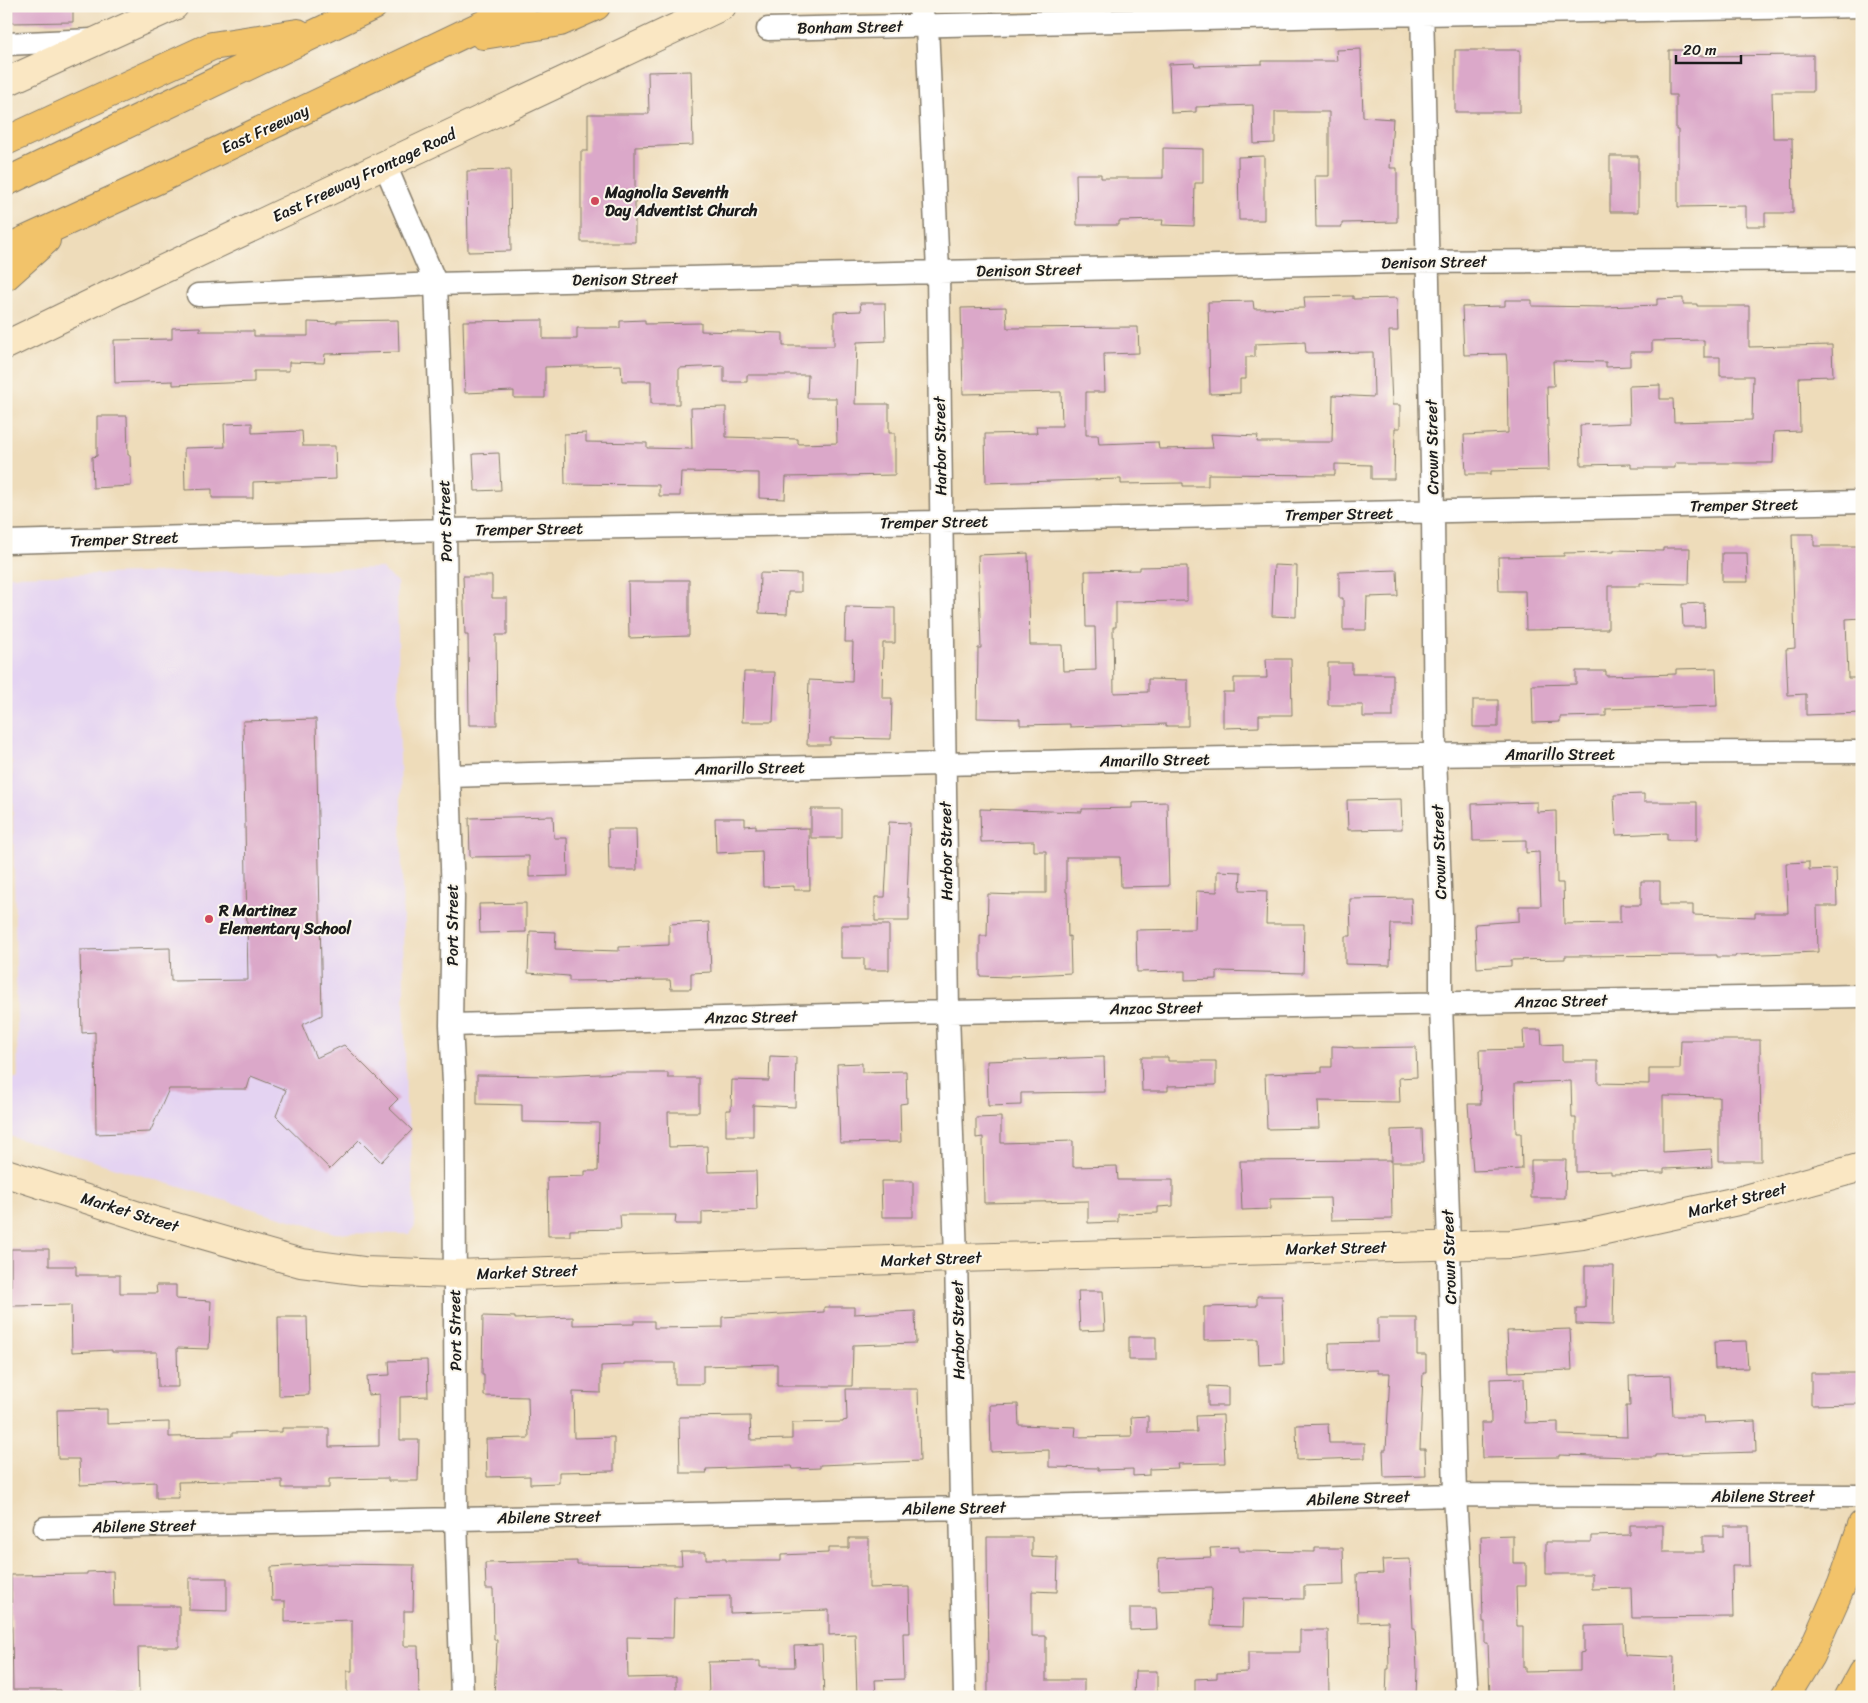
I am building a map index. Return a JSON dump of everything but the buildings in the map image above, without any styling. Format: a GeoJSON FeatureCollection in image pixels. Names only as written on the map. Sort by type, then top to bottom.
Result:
{"type":"FeatureCollection","features":[{"type":"Feature","properties":{"kind":"main road"},"geometry":{"type":"LineString","coordinates":[[6,182],[373,6]]}},
{"type":"Feature","properties":{"kind":"main road","name":"East Freeway"},"geometry":{"type":"LineString","coordinates":[[6,250],[522,6]]}},
{"type":"Feature","properties":{"kind":"main road"},"geometry":{"type":"LineString","coordinates":[[450,41],[560,22],[596,6]]}},
{"type":"Feature","properties":{"kind":"main road"},"geometry":{"type":"LineString","coordinates":[[6,141],[212,46],[326,29]]}},
{"type":"Feature","properties":{"kind":"main road"},"geometry":{"type":"LineString","coordinates":[[6,276],[65,222]]}},
{"type":"Feature","properties":{"kind":"main road"},"geometry":{"type":"LineString","coordinates":[[1785,1697],[1814,1647],[1842,1584],[1862,1525]]}},
{"type":"Feature","properties":{"kind":"main road"},"geometry":{"type":"LineString","coordinates":[[1849,1697],[1862,1673]]}},
{"type":"Feature","properties":{"kind":"street"},"geometry":{"type":"LineString","coordinates":[[6,82],[174,6]]}},
{"type":"Feature","properties":{"kind":"street","name":"East Freeway Frontage Road"},"geometry":{"type":"LineString","coordinates":[[6,345],[722,6]]}},
{"type":"Feature","properties":{"kind":"street","name":"Bonham Street"},"geometry":{"type":"LineString","coordinates":[[768,29],[923,16],[1862,6]]}},
{"type":"Feature","properties":{"kind":"street","name":"Crown Street"},"geometry":{"type":"LineString","coordinates":[[1422,10],[1433,512],[1435,755],[1441,914],[1441,1003],[1455,1495],[1467,1697]]}},
{"type":"Feature","properties":{"kind":"street","name":"Harbor Street"},"geometry":{"type":"LineString","coordinates":[[923,16],[938,272],[948,1012],[962,1508],[964,1697]]}},
{"type":"Feature","properties":{"kind":"street"},"geometry":{"type":"LineString","coordinates":[[6,44],[102,39]]}},
{"type":"Feature","properties":{"kind":"street","name":"Port Street"},"geometry":{"type":"LineString","coordinates":[[385,164],[436,284],[446,530],[449,776],[453,897],[451,1025],[454,1083],[456,1519],[462,1697]]}},
{"type":"Feature","properties":{"kind":"street","name":"Denison Street"},"geometry":{"type":"LineString","coordinates":[[198,295],[436,284],[1428,261],[1862,259]]}},
{"type":"Feature","properties":{"kind":"street","name":"Tremper Street"},"geometry":{"type":"LineString","coordinates":[[6,542],[446,530],[941,522],[1862,502]]}},
{"type":"Feature","properties":{"kind":"street","name":"Amarillo Street"},"geometry":{"type":"LineString","coordinates":[[449,776],[945,763],[1435,755],[1862,752]]}},
{"type":"Feature","properties":{"kind":"street","name":"Anzac Street"},"geometry":{"type":"LineString","coordinates":[[451,1025],[948,1012],[1862,996]]}},
{"type":"Feature","properties":{"kind":"street","name":"Market Street"},"geometry":{"type":"LineString","coordinates":[[6,1173],[148,1219],[301,1263],[363,1271],[454,1274],[956,1258],[1511,1244],[1582,1235],[1742,1200],[1862,1167]]}},
{"type":"Feature","properties":{"kind":"street","name":"Abilene Street"},"geometry":{"type":"LineString","coordinates":[[45,1528],[1455,1495],[1862,1496]]}},
{"type":"Feature","properties":{"kind":"shaded area","name":"R Martinez Elementary School"},"geometry":{"type":"Polygon","coordinates":[[[381,568],[397,582],[406,1106],[410,1127],[415,1226],[409,1234],[334,1233],[6,1135],[6,1079],[18,1078],[12,760],[6,760],[6,576],[381,568]]]}},
{"type":"Feature","properties":{"kind":"place","name":"Magnolia Seventh Day Adventist Church"},"geometry":{"type":"Point","coordinates":[595,201]}},
{"type":"Feature","properties":{"kind":"place","name":"R Martinez Elementary School"},"geometry":{"type":"Point","coordinates":[209,919]}}]}
